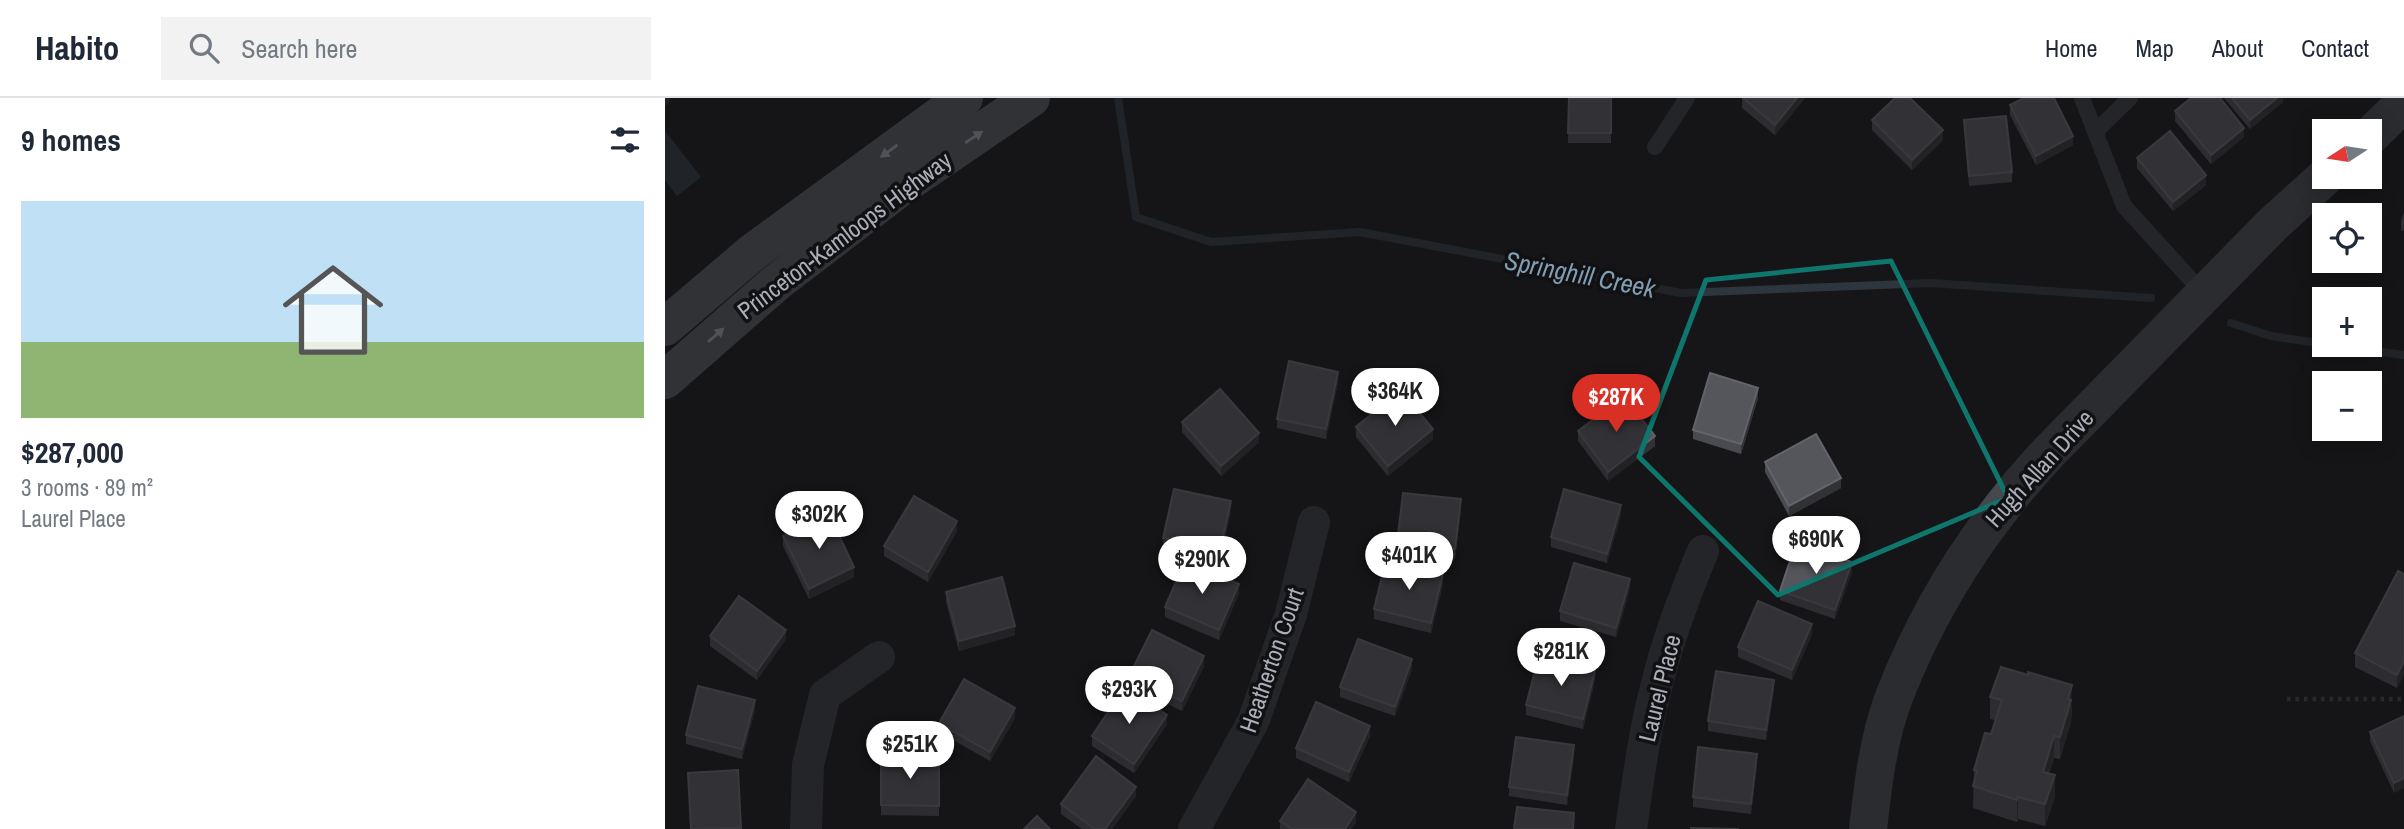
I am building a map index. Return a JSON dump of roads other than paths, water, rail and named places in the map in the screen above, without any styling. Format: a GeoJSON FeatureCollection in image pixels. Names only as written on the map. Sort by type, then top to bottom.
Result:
{"type":"FeatureCollection","features":[{"type":"Feature","properties":{"kind":"main road","name":"Princeton-Kamloops Highway"},"geometry":{"type":"LineString","coordinates":[[665,327],[753,253],[964,98]]}},
{"type":"Feature","properties":{"kind":"main road","name":"Princeton-Kamloops Highway"},"geometry":{"type":"LineString","coordinates":[[665,380],[777,282],[905,184],[1031,98]]}},
{"type":"Feature","properties":{"kind":"main road"},"geometry":{"type":"LineString","coordinates":[[2382,124],[2404,103]]}},
{"type":"Feature","properties":{"kind":"main road","name":"Hugh Allan Drive"},"geometry":{"type":"LineString","coordinates":[[1868,829],[1881,742],[1893,699],[1925,627],[1959,566],[2013,491],[2273,224],[2312,189]]}},
{"type":"Feature","properties":{"kind":"street","name":"Heatherton Court"},"geometry":{"type":"LineString","coordinates":[[1193,829],[1253,722],[1291,614],[1314,522]]}},
{"type":"Feature","properties":{"kind":"street","name":"Laurel Place"},"geometry":{"type":"LineString","coordinates":[[1631,829],[1641,757],[1656,685],[1679,609],[1703,551]]}},
{"type":"Feature","properties":{"kind":"street"},"geometry":{"type":"LineString","coordinates":[[806,829],[808,765],[825,695],[879,657]]}},
{"type":"Feature","properties":{"kind":"lane"},"geometry":{"type":"LineString","coordinates":[[1655,147],[1687,98]]}},
{"type":"Feature","properties":{"kind":"lane"},"geometry":{"type":"LineString","coordinates":[[2083,98],[2124,206],[2204,294]]}},
{"type":"Feature","properties":{"kind":"lane"},"geometry":{"type":"LineString","coordinates":[[2095,132],[2130,98]]}},
{"type":"Feature","properties":{"kind":"waterway","name":"Springhill Creek"},"geometry":{"type":"LineString","coordinates":[[1118,98],[1136,217],[1211,242],[1360,232],[1681,293],[1931,283],[2151,298]]}},
{"type":"Feature","properties":{"kind":"waterway","name":"Springhill Creek"},"geometry":{"type":"LineString","coordinates":[[2231,323],[2271,336],[2312,342]]}},
{"type":"Feature","properties":{"kind":"waterway","name":"Springhill Creek"},"geometry":{"type":"LineString","coordinates":[[2382,352],[2404,355]]}}]}
